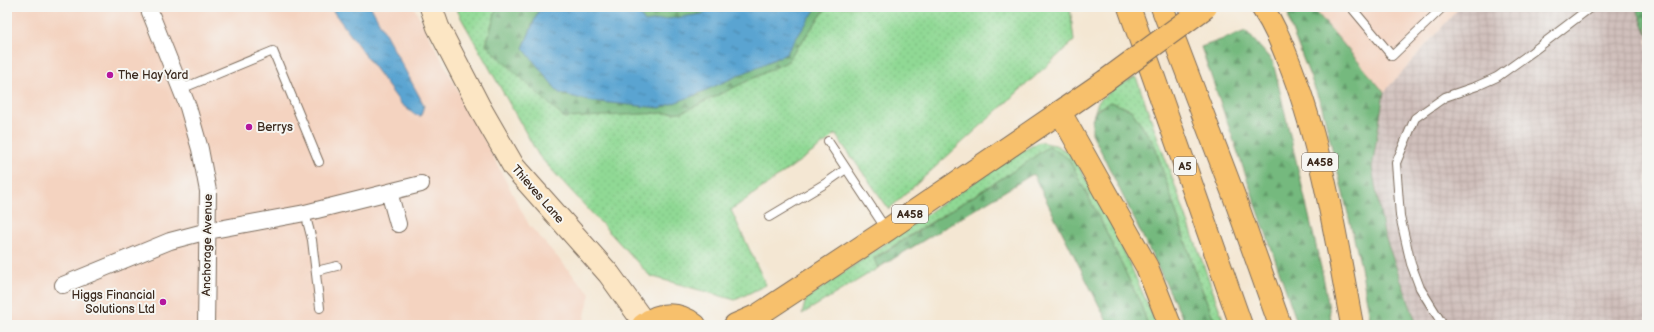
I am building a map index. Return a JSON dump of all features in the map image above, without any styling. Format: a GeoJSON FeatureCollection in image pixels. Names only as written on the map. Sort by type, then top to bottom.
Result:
{"type":"FeatureCollection","features":[{"type":"Feature","properties":{"kind":"main road","name":"Thieves Lane"},"geometry":{"type":"LineString","coordinates":[[431,7],[438,27],[480,108],[514,167],[609,274],[644,324]]}},
{"type":"Feature","properties":{"kind":"main road","name":"A5"},"geometry":{"type":"LineString","coordinates":[[1129,7],[1240,325]]}},
{"type":"Feature","properties":{"kind":"main road"},"geometry":{"type":"LineString","coordinates":[[1162,7],[1229,182],[1280,325]]}},
{"type":"Feature","properties":{"kind":"main road","name":"A458"},"geometry":{"type":"LineString","coordinates":[[735,325],[758,315],[887,230],[1105,81],[1206,7]]}},
{"type":"Feature","properties":{"kind":"main road","name":"A458"},"geometry":{"type":"LineString","coordinates":[[1262,7],[1275,26],[1299,89],[1319,155],[1352,325]]}},
{"type":"Feature","properties":{"kind":"main road"},"geometry":{"type":"LineString","coordinates":[[1060,112],[1147,266],[1170,325]]}},
{"type":"Feature","properties":{"kind":"main road"},"geometry":{"type":"LineString","coordinates":[[644,324],[655,317],[666,315],[678,316],[690,320],[695,325]]}},
{"type":"Feature","properties":{"kind":"street","name":"Anchorage Avenue"},"geometry":{"type":"LineString","coordinates":[[148,7],[188,107],[200,149],[208,191],[206,325]]}},
{"type":"Feature","properties":{"kind":"street"},"geometry":{"type":"LineString","coordinates":[[63,285],[170,241],[208,231],[305,213],[422,184]]}},
{"type":"Feature","properties":{"kind":"street"},"geometry":{"type":"LineString","coordinates":[[389,192],[398,224]]}},
{"type":"Feature","properties":{"kind":"lane"},"geometry":{"type":"LineString","coordinates":[[1352,7],[1392,56],[1443,7]]}},
{"type":"Feature","properties":{"kind":"lane"},"geometry":{"type":"LineString","coordinates":[[1443,325],[1420,288],[1411,264],[1400,216],[1396,164],[1415,118],[1445,97],[1477,86],[1497,76],[1532,52],[1591,7]]}},
{"type":"Feature","properties":{"kind":"lane"},"geometry":{"type":"LineString","coordinates":[[181,89],[273,51],[319,162]]}},
{"type":"Feature","properties":{"kind":"lane"},"geometry":{"type":"LineString","coordinates":[[828,141],[887,230]]}},
{"type":"Feature","properties":{"kind":"lane"},"geometry":{"type":"LineString","coordinates":[[769,217],[826,183],[846,169]]}},
{"type":"Feature","properties":{"kind":"lane"},"geometry":{"type":"LineString","coordinates":[[305,213],[312,240],[320,308]]}},
{"type":"Feature","properties":{"kind":"lane"},"geometry":{"type":"LineString","coordinates":[[316,271],[337,266]]}},
{"type":"Feature","properties":{"kind":"shaded area"},"geometry":{"type":"Polygon","coordinates":[[[7,7],[414,7],[529,225],[590,294],[583,325],[7,325],[7,7]]]}},
{"type":"Feature","properties":{"kind":"shaded area"},"geometry":{"type":"Polygon","coordinates":[[[1312,7],[1460,7],[1384,92],[1312,7]]]}},
{"type":"Feature","properties":{"kind":"shaded area"},"geometry":{"type":"Polygon","coordinates":[[[1460,7],[1636,7],[1647,34],[1647,325],[1417,325],[1384,234],[1372,168],[1384,92],[1460,7]]]}},
{"type":"Feature","properties":{"kind":"green space"},"geometry":{"type":"Polygon","coordinates":[[[456,7],[497,7],[486,45],[787,62],[827,7],[1070,7],[1074,41],[889,209],[835,134],[828,141],[731,210],[766,285],[735,300],[650,276],[539,156],[456,7]]]}},
{"type":"Feature","properties":{"kind":"green space"},"geometry":{"type":"Polygon","coordinates":[[[497,7],[827,7],[787,62],[683,112],[564,118],[486,45],[497,7]]]}},
{"type":"Feature","properties":{"kind":"green space"},"geometry":{"type":"Polygon","coordinates":[[[1287,7],[1312,7],[1384,92],[1372,168],[1384,234],[1417,325],[1371,325],[1361,267],[1322,107],[1290,25],[1287,7]]]}},
{"type":"Feature","properties":{"kind":"green space"},"geometry":{"type":"Polygon","coordinates":[[[1636,7],[1647,7],[1647,34],[1636,7]]]}},
{"type":"Feature","properties":{"kind":"green space"},"geometry":{"type":"Polygon","coordinates":[[[1246,31],[1273,62],[1323,276],[1332,325],[1298,325],[1201,47],[1246,31]]]}},
{"type":"Feature","properties":{"kind":"green space"},"geometry":{"type":"Polygon","coordinates":[[[1136,77],[1225,325],[1216,325],[1196,274],[1154,144],[1131,110],[1111,102],[1097,109],[1092,120],[1098,102],[1112,89],[1136,77]]]}},
{"type":"Feature","properties":{"kind":"green space"},"geometry":{"type":"Polygon","coordinates":[[[1111,102],[1131,110],[1154,144],[1196,274],[1216,325],[1186,325],[1092,133],[1093,117],[1100,108],[1111,102]]]}},
{"type":"Feature","properties":{"kind":"green space"},"geometry":{"type":"Polygon","coordinates":[[[1039,142],[1055,145],[1068,152],[1079,167],[1113,227],[1157,325],[1148,325],[1140,303],[1103,225],[1049,146],[1023,165],[874,258],[878,268],[802,314],[806,299],[940,205],[1017,154],[1039,142]]]}},
{"type":"Feature","properties":{"kind":"green space"},"geometry":{"type":"Polygon","coordinates":[[[1049,146],[1069,159],[1103,225],[1140,303],[1148,325],[1109,325],[1033,174],[878,268],[874,259],[1023,165],[1049,146]]]}},
{"type":"Feature","properties":{"kind":"water"},"geometry":{"type":"Polygon","coordinates":[[[330,7],[371,7],[424,105],[421,116],[415,115],[401,104],[330,7]]]}},
{"type":"Feature","properties":{"kind":"water"},"geometry":{"type":"Polygon","coordinates":[[[540,7],[635,7],[645,22],[702,14],[712,7],[817,7],[786,54],[693,96],[660,108],[589,101],[559,93],[523,48],[540,7]]]}},
{"type":"Feature","properties":{"kind":"place","name":"The Hay Yard"},"geometry":{"type":"Point","coordinates":[110,75]}},
{"type":"Feature","properties":{"kind":"place","name":"Berrys"},"geometry":{"type":"Point","coordinates":[249,127]}},
{"type":"Feature","properties":{"kind":"place","name":"Higgs Financial Solutions Ltd"},"geometry":{"type":"Point","coordinates":[163,302]}}]}
